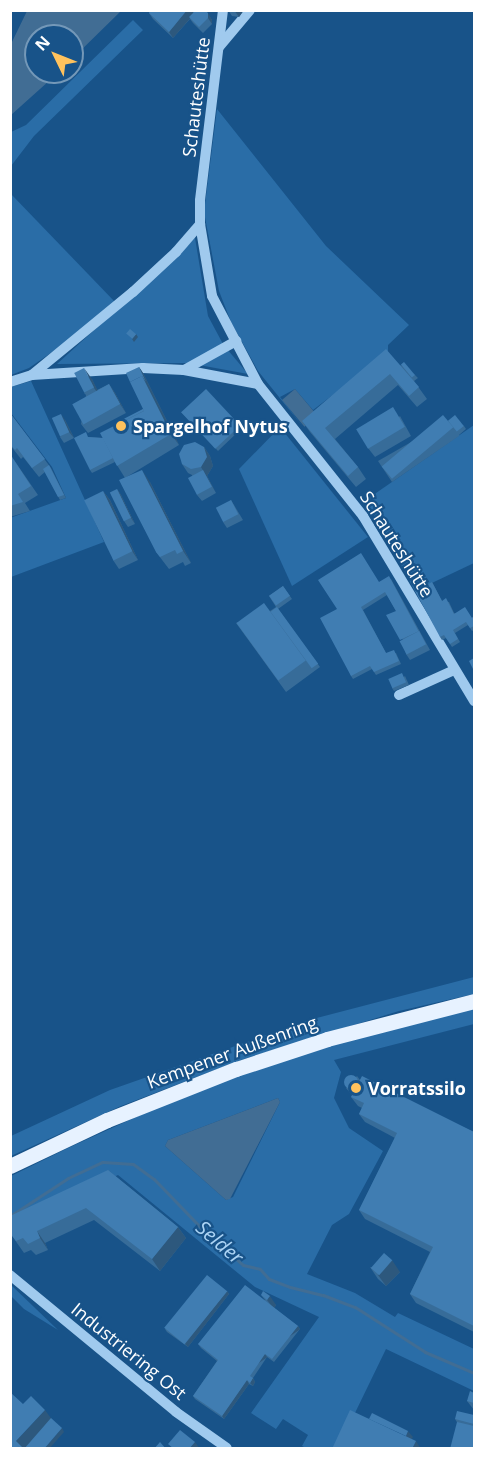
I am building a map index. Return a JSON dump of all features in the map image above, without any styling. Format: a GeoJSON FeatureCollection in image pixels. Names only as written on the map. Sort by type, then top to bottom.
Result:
{"type":"FeatureCollection","features":[{"type":"Feature","properties":{"kind":"main road","name":"Kempener Außenring"},"geometry":{"type":"LineString","coordinates":[[10,1166],[107,1120],[236,1069],[337,1036],[474,1000]]}},
{"type":"Feature","properties":{"kind":"street","name":"Schauteshütte"},"geometry":{"type":"LineString","coordinates":[[223,10],[200,224],[212,296],[258,384],[363,516],[474,701]]}},
{"type":"Feature","properties":{"kind":"street"},"geometry":{"type":"LineString","coordinates":[[218,48],[250,10]]}},
{"type":"Feature","properties":{"kind":"street"},"geometry":{"type":"LineString","coordinates":[[32,375],[133,292],[176,252],[200,224]]}},
{"type":"Feature","properties":{"kind":"street"},"geometry":{"type":"LineString","coordinates":[[184,370],[236,341]]}},
{"type":"Feature","properties":{"kind":"street"},"geometry":{"type":"LineString","coordinates":[[10,382],[32,375],[143,368],[184,370],[258,384]]}},
{"type":"Feature","properties":{"kind":"street"},"geometry":{"type":"LineString","coordinates":[[399,695],[454,670]]}},
{"type":"Feature","properties":{"kind":"street","name":"Industriering Ost"},"geometry":{"type":"LineString","coordinates":[[11,1275],[168,1405],[227,1449]]}},
{"type":"Feature","properties":{"kind":"shaded area"},"geometry":{"type":"Polygon","coordinates":[[[27,11],[121,11],[84,47],[84,24],[24,24],[24,84],[46,84],[11,115],[11,44],[27,11]]]}},
{"type":"Feature","properties":{"kind":"shaded area"},"geometry":{"type":"Polygon","coordinates":[[[133,20],[143,30],[34,136],[11,166],[11,132],[26,125],[68,84],[84,84],[84,68],[133,20]]]}},
{"type":"Feature","properties":{"kind":"shaded area"},"geometry":{"type":"Polygon","coordinates":[[[217,109],[326,246],[409,325],[388,345],[388,353],[313,410],[295,389],[280,397],[304,428],[258,371],[231,322],[219,291],[204,212],[217,109]]]}},
{"type":"Feature","properties":{"kind":"shaded area"},"geometry":{"type":"Polygon","coordinates":[[[11,194],[115,302],[74,337],[29,368],[11,375],[11,194]]]}},
{"type":"Feature","properties":{"kind":"shaded area"},"geometry":{"type":"Polygon","coordinates":[[[195,238],[208,316],[223,344],[188,363],[57,364],[195,238]]]}},
{"type":"Feature","properties":{"kind":"shaded area"},"geometry":{"type":"Polygon","coordinates":[[[227,349],[248,374],[199,365],[227,349]]]}},
{"type":"Feature","properties":{"kind":"shaded area"},"geometry":{"type":"Polygon","coordinates":[[[31,381],[104,542],[11,577],[10,518],[66,498],[52,467],[11,413],[11,387],[31,381]]]}},
{"type":"Feature","properties":{"kind":"shaded area"},"geometry":{"type":"Polygon","coordinates":[[[295,389],[317,416],[304,427],[282,400],[295,389]]]}},
{"type":"Feature","properties":{"kind":"shaded area"},"geometry":{"type":"Polygon","coordinates":[[[474,425],[474,563],[415,591],[366,500],[474,425]]]}},
{"type":"Feature","properties":{"kind":"shaded area"},"geometry":{"type":"Polygon","coordinates":[[[280,427],[368,537],[292,586],[239,469],[280,427]]]}},
{"type":"Feature","properties":{"kind":"shaded area"},"geometry":{"type":"Polygon","coordinates":[[[474,977],[474,994],[399,1011],[241,1060],[121,1106],[11,1156],[11,1136],[110,1090],[309,1020],[474,977]]]}},
{"type":"Feature","properties":{"kind":"shaded area"},"geometry":{"type":"Polygon","coordinates":[[[474,1007],[474,1024],[334,1060],[341,1072],[334,1098],[349,1128],[383,1151],[349,1214],[332,1225],[307,1274],[355,1293],[395,1317],[398,1313],[474,1349],[474,1391],[386,1349],[338,1448],[306,1448],[302,1446],[308,1435],[283,1419],[276,1429],[251,1413],[319,1317],[255,1287],[118,1175],[11,1226],[11,1176],[180,1097],[324,1045],[474,1007]],[[278,1098],[168,1140],[165,1146],[226,1200],[233,1197],[280,1102],[278,1098]]]}},
{"type":"Feature","properties":{"kind":"shaded area"},"geometry":{"type":"Polygon","coordinates":[[[278,1098],[280,1102],[230,1199],[226,1200],[165,1146],[168,1140],[278,1098]]]}},
{"type":"Feature","properties":{"kind":"shaded area"},"geometry":{"type":"Polygon","coordinates":[[[11,1285],[58,1330],[24,1309],[11,1296],[11,1285]]]}},
{"type":"Feature","properties":{"kind":"building"},"geometry":{"type":"Polygon","coordinates":[[[151,10],[187,10],[169,32],[149,13],[151,10]]]}},
{"type":"Feature","properties":{"kind":"building"},"geometry":{"type":"Polygon","coordinates":[[[193,10],[205,10],[208,13],[208,18],[199,27],[189,17],[194,12],[193,10]]]}},
{"type":"Feature","properties":{"kind":"building"},"geometry":{"type":"Polygon","coordinates":[[[130,329],[136,334],[132,339],[126,334],[130,329]]]}},
{"type":"Feature","properties":{"kind":"building"},"geometry":{"type":"Polygon","coordinates":[[[386,349],[419,387],[409,396],[390,374],[325,428],[358,467],[348,476],[302,421],[386,349]]]}},
{"type":"Feature","properties":{"kind":"building"},"geometry":{"type":"Polygon","coordinates":[[[404,362],[415,375],[412,378],[401,365],[404,362]]]}},
{"type":"Feature","properties":{"kind":"building"},"geometry":{"type":"Polygon","coordinates":[[[139,367],[146,382],[142,376],[130,382],[126,373],[139,367]]]}},
{"type":"Feature","properties":{"kind":"building"},"geometry":{"type":"Polygon","coordinates":[[[84,368],[94,388],[84,393],[74,373],[84,368]]]}},
{"type":"Feature","properties":{"kind":"building"},"geometry":{"type":"Polygon","coordinates":[[[142,376],[171,434],[117,466],[100,433],[144,411],[130,382],[142,376]]]}},
{"type":"Feature","properties":{"kind":"building"},"geometry":{"type":"Polygon","coordinates":[[[109,384],[120,404],[83,424],[72,404],[109,384]]]}},
{"type":"Feature","properties":{"kind":"building"},"geometry":{"type":"Polygon","coordinates":[[[206,389],[240,426],[215,449],[181,412],[206,389]]]}},
{"type":"Feature","properties":{"kind":"building"},"geometry":{"type":"Polygon","coordinates":[[[393,407],[405,427],[368,449],[356,429],[393,407]]]}},
{"type":"Feature","properties":{"kind":"building"},"geometry":{"type":"Polygon","coordinates":[[[143,409],[144,411],[118,424],[117,422],[143,409]]]}},
{"type":"Feature","properties":{"kind":"building"},"geometry":{"type":"Polygon","coordinates":[[[10,413],[45,459],[32,468],[17,448],[15,450],[10,444],[10,413]]]}},
{"type":"Feature","properties":{"kind":"building"},"geometry":{"type":"Polygon","coordinates":[[[61,414],[69,432],[60,436],[52,418],[61,414]]]}},
{"type":"Feature","properties":{"kind":"building"},"geometry":{"type":"Polygon","coordinates":[[[443,415],[453,427],[392,479],[382,466],[443,415]]]}},
{"type":"Feature","properties":{"kind":"building"},"geometry":{"type":"Polygon","coordinates":[[[455,415],[464,426],[457,432],[448,421],[455,415]]]}},
{"type":"Feature","properties":{"kind":"building"},"geometry":{"type":"Polygon","coordinates":[[[86,432],[88,437],[103,438],[113,458],[90,470],[74,438],[86,432]]]}},
{"type":"Feature","properties":{"kind":"building"},"geometry":{"type":"Polygon","coordinates":[[[195,442],[204,447],[207,457],[201,467],[191,469],[182,464],[179,454],[184,445],[195,442]]]}},
{"type":"Feature","properties":{"kind":"building"},"geometry":{"type":"Polygon","coordinates":[[[10,454],[31,486],[18,494],[23,502],[10,506],[10,454]]]}},
{"type":"Feature","properties":{"kind":"building"},"geometry":{"type":"Polygon","coordinates":[[[49,465],[64,495],[58,497],[43,469],[49,465]]]}},
{"type":"Feature","properties":{"kind":"building"},"geometry":{"type":"Polygon","coordinates":[[[142,470],[183,551],[177,554],[175,550],[160,557],[156,552],[119,480],[142,470]]]}},
{"type":"Feature","properties":{"kind":"building"},"geometry":{"type":"Polygon","coordinates":[[[203,470],[212,487],[197,495],[188,478],[203,470]]]}},
{"type":"Feature","properties":{"kind":"building"},"geometry":{"type":"Polygon","coordinates":[[[117,489],[131,518],[124,521],[110,493],[117,489]]]}},
{"type":"Feature","properties":{"kind":"building"},"geometry":{"type":"Polygon","coordinates":[[[103,491],[132,551],[113,560],[84,500],[103,491]]]}},
{"type":"Feature","properties":{"kind":"building"},"geometry":{"type":"Polygon","coordinates":[[[231,500],[238,514],[223,522],[216,508],[231,500]]]}},
{"type":"Feature","properties":{"kind":"building"},"geometry":{"type":"Polygon","coordinates":[[[361,553],[379,582],[389,576],[419,631],[400,640],[386,615],[396,611],[385,592],[361,607],[386,653],[394,650],[399,661],[374,672],[370,666],[351,676],[320,618],[337,609],[318,580],[361,553]]]}},
{"type":"Feature","properties":{"kind":"building"},"geometry":{"type":"Polygon","coordinates":[[[432,582],[442,601],[446,598],[454,614],[465,607],[472,618],[474,616],[474,626],[470,628],[466,622],[453,630],[458,639],[450,644],[444,635],[440,637],[415,591],[432,582]]]}},
{"type":"Feature","properties":{"kind":"building"},"geometry":{"type":"Polygon","coordinates":[[[283,586],[290,596],[276,606],[269,596],[283,586]]]}},
{"type":"Feature","properties":{"kind":"building"},"geometry":{"type":"Polygon","coordinates":[[[264,603],[306,660],[278,680],[236,623],[264,603]]]}},
{"type":"Feature","properties":{"kind":"building"},"geometry":{"type":"Polygon","coordinates":[[[277,607],[318,664],[312,668],[271,612],[277,607]]]}},
{"type":"Feature","properties":{"kind":"building"},"geometry":{"type":"Polygon","coordinates":[[[419,631],[426,644],[407,655],[400,641],[419,631]]]}},
{"type":"Feature","properties":{"kind":"building"},"geometry":{"type":"Polygon","coordinates":[[[474,658],[474,671],[469,661],[474,658]]]}},
{"type":"Feature","properties":{"kind":"building"},"geometry":{"type":"Polygon","coordinates":[[[402,673],[406,682],[392,688],[388,679],[402,673]]]}},
{"type":"Feature","properties":{"kind":"building"},"geometry":{"type":"Polygon","coordinates":[[[348,1075],[354,1075],[358,1082],[354,1089],[348,1089],[344,1085],[344,1079],[348,1075]]]}},
{"type":"Feature","properties":{"kind":"building"},"geometry":{"type":"Polygon","coordinates":[[[362,1076],[474,1132],[474,1326],[410,1294],[433,1247],[359,1210],[397,1133],[359,1114],[364,1103],[351,1097],[362,1076]]]}},
{"type":"Feature","properties":{"kind":"building"},"geometry":{"type":"Polygon","coordinates":[[[108,1170],[178,1227],[152,1259],[86,1208],[37,1231],[40,1238],[28,1244],[23,1238],[16,1241],[10,1233],[10,1216],[108,1170]]]}},
{"type":"Feature","properties":{"kind":"building"},"geometry":{"type":"Polygon","coordinates":[[[384,1253],[392,1260],[379,1275],[371,1268],[384,1253]]]}},
{"type":"Feature","properties":{"kind":"building"},"geometry":{"type":"Polygon","coordinates":[[[207,1275],[227,1291],[184,1344],[164,1328],[207,1275]]]}},
{"type":"Feature","properties":{"kind":"building"},"geometry":{"type":"Polygon","coordinates":[[[245,1285],[298,1326],[272,1359],[265,1354],[250,1376],[253,1378],[250,1383],[247,1380],[222,1416],[193,1396],[218,1360],[198,1344],[245,1285]]]}},
{"type":"Feature","properties":{"kind":"building"},"geometry":{"type":"Polygon","coordinates":[[[263,1291],[270,1296],[267,1300],[261,1295],[263,1291]]]}},
{"type":"Feature","properties":{"kind":"building"},"geometry":{"type":"Polygon","coordinates":[[[470,1391],[474,1393],[474,1403],[467,1401],[470,1391]]]}},
{"type":"Feature","properties":{"kind":"building"},"geometry":{"type":"Polygon","coordinates":[[[10,1392],[23,1404],[31,1396],[45,1410],[16,1441],[24,1449],[10,1449],[10,1392]]]}},
{"type":"Feature","properties":{"kind":"building"},"geometry":{"type":"Polygon","coordinates":[[[350,1410],[416,1441],[412,1449],[332,1449],[350,1410]]]}},
{"type":"Feature","properties":{"kind":"building"},"geometry":{"type":"Polygon","coordinates":[[[457,1411],[474,1415],[474,1424],[455,1419],[457,1411]]]}},
{"type":"Feature","properties":{"kind":"building"},"geometry":{"type":"Polygon","coordinates":[[[372,1413],[408,1431],[406,1436],[369,1419],[372,1413]]]}},
{"type":"Feature","properties":{"kind":"building"},"geometry":{"type":"Polygon","coordinates":[[[51,1418],[62,1428],[44,1449],[24,1449],[51,1418]]]}},
{"type":"Feature","properties":{"kind":"building"},"geometry":{"type":"Polygon","coordinates":[[[457,1422],[474,1426],[474,1449],[450,1449],[457,1422]]]}},
{"type":"Feature","properties":{"kind":"building"},"geometry":{"type":"Polygon","coordinates":[[[180,1430],[195,1442],[189,1449],[174,1449],[168,1444],[180,1430]]]}},
{"type":"Feature","properties":{"kind":"building"},"geometry":{"type":"Polygon","coordinates":[[[160,1442],[166,1449],[154,1449],[160,1442]]]}},
{"type":"Feature","properties":{"kind":"waterway","name":"Selder"},"geometry":{"type":"LineString","coordinates":[[10,1216],[68,1178],[103,1162],[133,1164],[154,1179],[203,1230],[243,1265],[260,1269],[269,1279],[290,1287],[323,1295],[355,1307],[425,1352],[474,1373]]}},
{"type":"Feature","properties":{"kind":"place","name":"Spargelhof Nytus"},"geometry":{"type":"Point","coordinates":[121,426]}},
{"type":"Feature","properties":{"kind":"place","name":"Vorratssilo"},"geometry":{"type":"Point","coordinates":[356,1088]}}]}
